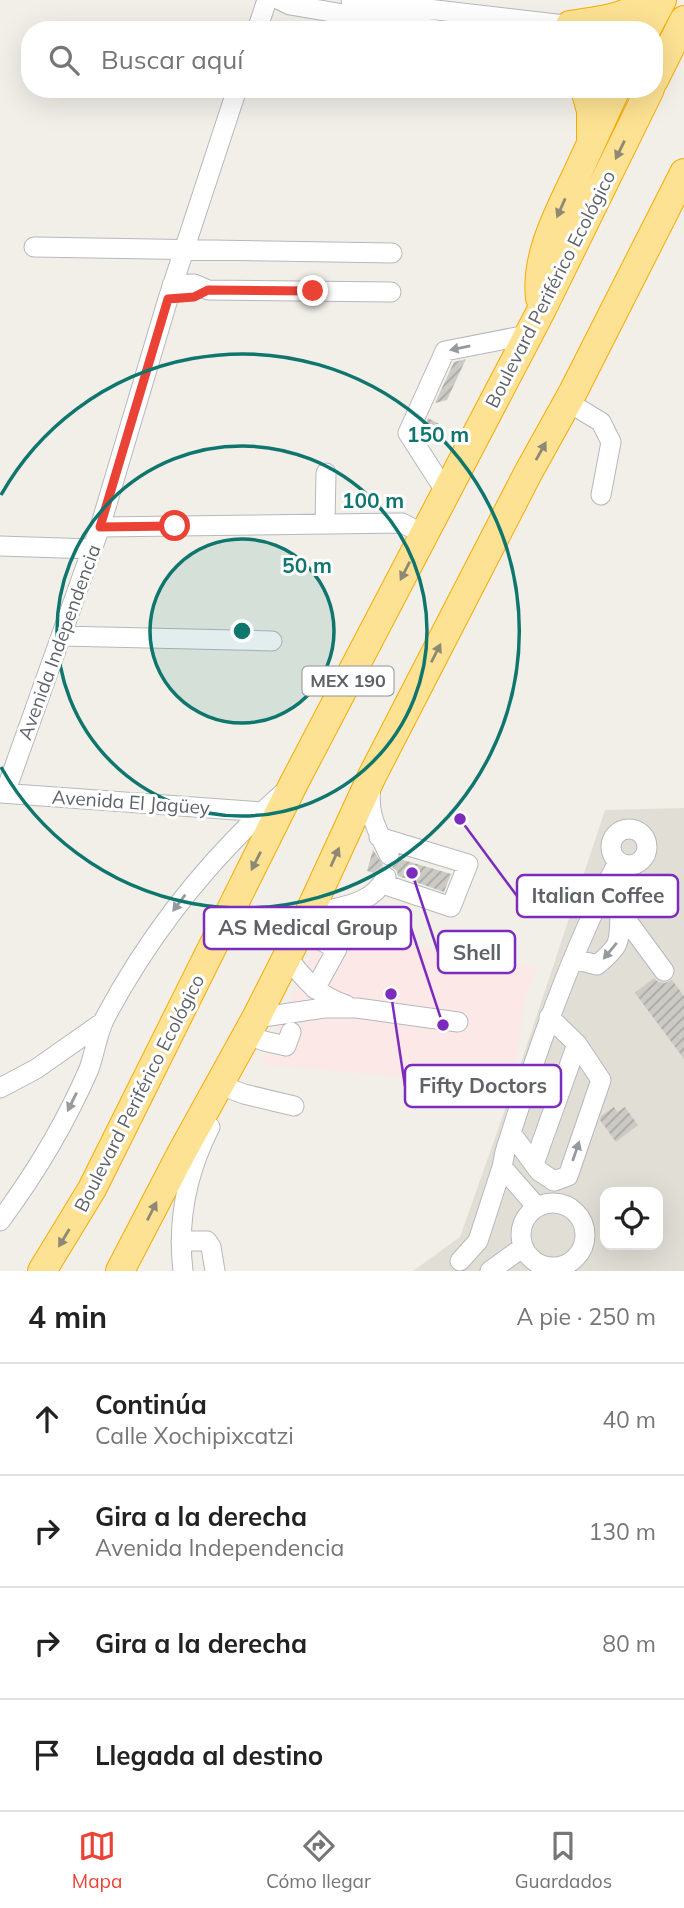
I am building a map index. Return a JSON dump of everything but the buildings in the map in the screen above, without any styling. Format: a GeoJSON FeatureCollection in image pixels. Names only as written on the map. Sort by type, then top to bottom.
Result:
{"type":"FeatureCollection","features":[{"type":"Feature","properties":{"kind":"highway"},"geometry":{"type":"LineString","coordinates":[[601,21],[638,11],[662,0]]}},
{"type":"Feature","properties":{"kind":"highway"},"geometry":{"type":"LineString","coordinates":[[663,62],[684,20]]}},
{"type":"Feature","properties":{"kind":"highway"},"geometry":{"type":"LineString","coordinates":[[588,98],[592,111],[589,146]]}},
{"type":"Feature","properties":{"kind":"highway"},"geometry":{"type":"LineString","coordinates":[[542,309],[539,288],[549,239],[559,211],[612,98]]}},
{"type":"Feature","properties":{"kind":"highway","name":"Boulevard Periférico Ecológico"},"geometry":{"type":"LineString","coordinates":[[42,1271],[92,1189],[295,783],[542,309],[646,98]]}},
{"type":"Feature","properties":{"kind":"highway","name":"MEX 190"},"geometry":{"type":"LineString","coordinates":[[120,1271],[252,1026],[372,776],[684,173]]}},
{"type":"Feature","properties":{"kind":"highway"},"geometry":{"type":"LineString","coordinates":[[570,397],[584,385],[602,357],[684,205]]}},
{"type":"Feature","properties":{"kind":"street"},"geometry":{"type":"LineString","coordinates":[[260,21],[267,0]]}},
{"type":"Feature","properties":{"kind":"street"},"geometry":{"type":"LineString","coordinates":[[351,0],[414,3],[542,21]]}},
{"type":"Feature","properties":{"kind":"street"},"geometry":{"type":"LineString","coordinates":[[287,2],[389,21]]}},
{"type":"Feature","properties":{"kind":"street","name":"Avenida Independencia"},"geometry":{"type":"LineString","coordinates":[[2,793],[100,527],[183,249],[234,98]]}},
{"type":"Feature","properties":{"kind":"street"},"geometry":{"type":"LineString","coordinates":[[34,247],[392,253]]}},
{"type":"Feature","properties":{"kind":"street"},"geometry":{"type":"LineString","coordinates":[[170,292],[194,284],[208,290],[391,292]]}},
{"type":"Feature","properties":{"kind":"street"},"geometry":{"type":"LineString","coordinates":[[446,492],[408,433],[445,351],[527,335]]}},
{"type":"Feature","properties":{"kind":"street"},"geometry":{"type":"LineString","coordinates":[[570,397],[601,422],[611,442],[601,495]]}},
{"type":"Feature","properties":{"kind":"street"},"geometry":{"type":"LineString","coordinates":[[325,524],[326,473]]}},
{"type":"Feature","properties":{"kind":"street"},"geometry":{"type":"LineString","coordinates":[[100,527],[402,523],[424,534]]}},
{"type":"Feature","properties":{"kind":"street"},"geometry":{"type":"LineString","coordinates":[[0,546],[92,549]]}},
{"type":"Feature","properties":{"kind":"street"},"geometry":{"type":"LineString","coordinates":[[61,636],[272,640]]}},
{"type":"Feature","properties":{"kind":"street"},"geometry":{"type":"LineString","coordinates":[[372,776],[370,806],[375,828],[389,855]]}},
{"type":"Feature","properties":{"kind":"street"},"geometry":{"type":"LineString","coordinates":[[0,1221],[27,1185],[64,1119],[89,1067],[103,1022],[128,976],[182,897],[262,812],[295,783]]}},
{"type":"Feature","properties":{"kind":"street","name":"Avenida El Jagüey"},"geometry":{"type":"LineString","coordinates":[[2,793],[262,812]]}},
{"type":"Feature","properties":{"kind":"street"},"geometry":{"type":"LineString","coordinates":[[304,922],[365,900],[377,891],[385,880],[452,907],[468,864],[379,837]]}},
{"type":"Feature","properties":{"kind":"street"},"geometry":{"type":"LineString","coordinates":[[460,1261],[478,1241],[549,1017],[600,896],[618,862]]}},
{"type":"Feature","properties":{"kind":"street"},"geometry":{"type":"LineString","coordinates":[[600,896],[620,911],[664,971]]}},
{"type":"Feature","properties":{"kind":"street"},"geometry":{"type":"LineString","coordinates":[[573,959],[597,965],[614,950],[620,939],[620,911]]}},
{"type":"Feature","properties":{"kind":"street"},"geometry":{"type":"LineString","coordinates":[[304,922],[337,949],[315,989]]}},
{"type":"Feature","properties":{"kind":"street"},"geometry":{"type":"LineString","coordinates":[[287,957],[306,982],[315,989],[329,999],[357,1008]]}},
{"type":"Feature","properties":{"kind":"street"},"geometry":{"type":"LineString","coordinates":[[291,1032],[286,1046],[264,1041],[252,1026],[324,1008],[357,1008],[458,1022]]}},
{"type":"Feature","properties":{"kind":"street"},"geometry":{"type":"LineString","coordinates":[[511,1133],[544,1176],[554,1181],[568,1175],[601,1080],[578,1045],[549,1017]]}},
{"type":"Feature","properties":{"kind":"street"},"geometry":{"type":"LineString","coordinates":[[0,1088],[36,1069],[103,1022]]}},
{"type":"Feature","properties":{"kind":"street"},"geometry":{"type":"LineString","coordinates":[[534,1164],[578,1045]]}},
{"type":"Feature","properties":{"kind":"street"},"geometry":{"type":"LineString","coordinates":[[183,1271],[181,1241],[189,1177],[211,1126],[219,1088],[295,1106]]}},
{"type":"Feature","properties":{"kind":"street"},"geometry":{"type":"LineString","coordinates":[[502,1167],[537,1207]]}},
{"type":"Feature","properties":{"kind":"street"},"geometry":{"type":"LineString","coordinates":[[478,1241],[494,1268],[527,1260],[544,1266],[578,1265],[585,1231],[576,1212],[567,1206],[547,1203],[528,1214],[521,1235],[527,1260]]}},
{"type":"Feature","properties":{"kind":"street"},"geometry":{"type":"LineString","coordinates":[[181,1241],[207,1241],[215,1271]]}},
{"type":"Feature","properties":{"kind":"shaded area"},"geometry":{"type":"Polygon","coordinates":[[[684,808],[684,1271],[413,1271],[460,1237],[605,810],[684,808]]]}},
{"type":"Feature","properties":{"kind":"shaded area"},"geometry":{"type":"Polygon","coordinates":[[[320,933],[396,942],[538,968],[526,995],[513,1087],[261,1064],[320,933]]]}},
{"type":"Feature","properties":{"kind":"place","name":"Italian Coffee"},"geometry":{"type":"Point","coordinates":[460,819]}},
{"type":"Feature","properties":{"kind":"place","name":"Shell"},"geometry":{"type":"Point","coordinates":[412,873]}},
{"type":"Feature","properties":{"kind":"place","name":"Fifty Doctors"},"geometry":{"type":"Point","coordinates":[391,994]}},
{"type":"Feature","properties":{"kind":"place","name":"AS Medical Group"},"geometry":{"type":"Point","coordinates":[443,1025]}},
{"type":"Feature","properties":{"kind":"route"},"geometry":{"type":"LineString","coordinates":[[175,526],[100,527],[168,299],[194,297],[208,290],[313,291]]}}]}
